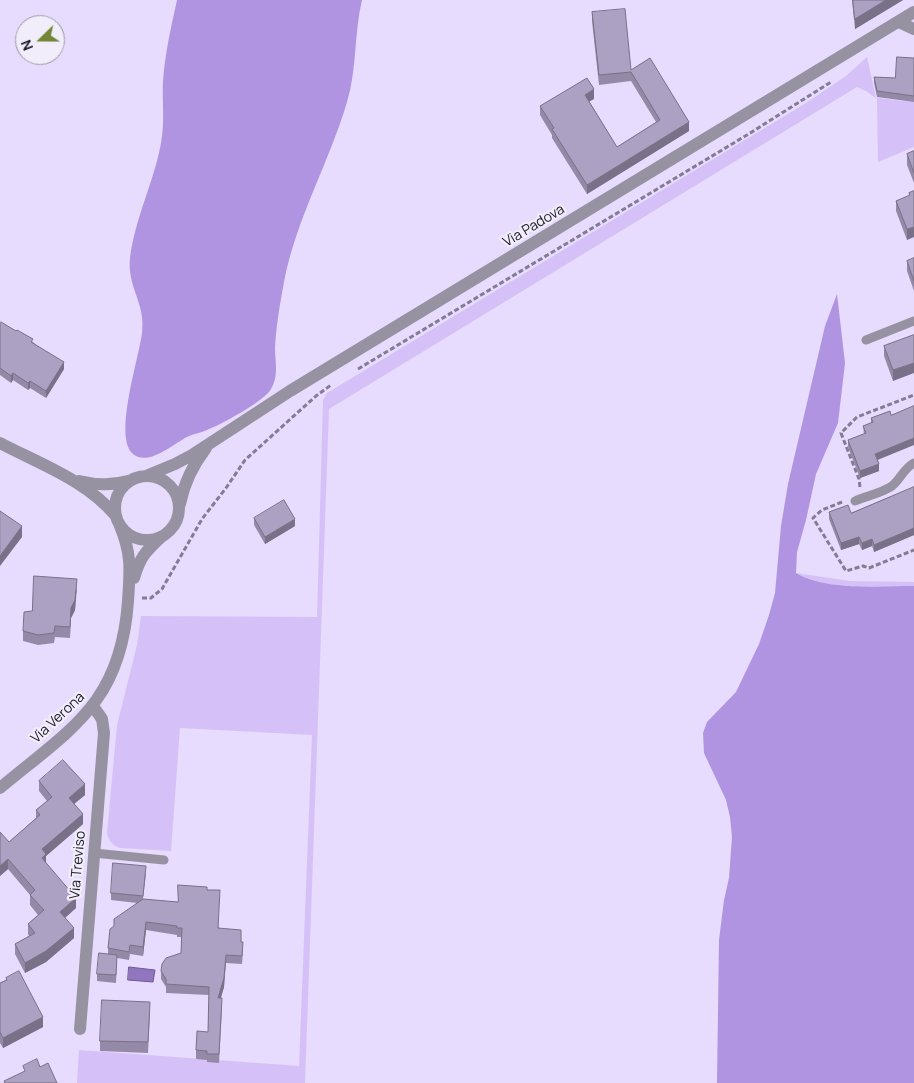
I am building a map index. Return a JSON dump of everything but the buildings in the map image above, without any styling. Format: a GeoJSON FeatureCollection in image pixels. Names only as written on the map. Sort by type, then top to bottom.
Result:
{"type":"FeatureCollection","features":[{"type":"Feature","properties":{"kind":"street","name":"Via Padova"},"geometry":{"type":"LineString","coordinates":[[146,476],[175,464],[290,391],[914,12]]}},
{"type":"Feature","properties":{"kind":"street"},"geometry":{"type":"LineString","coordinates":[[899,22],[914,29]]}},
{"type":"Feature","properties":{"kind":"street","name":"Via Padova"},"geometry":{"type":"LineString","coordinates":[[179,507],[183,489],[191,472],[211,442]]}},
{"type":"Feature","properties":{"kind":"street"},"geometry":{"type":"LineString","coordinates":[[0,443],[70,478],[93,492],[127,534],[137,539],[153,540],[161,537],[169,532],[178,516],[178,498],[162,479],[146,476],[117,484],[103,485],[70,478]]}},
{"type":"Feature","properties":{"kind":"street"},"geometry":{"type":"LineString","coordinates":[[118,521],[115,505],[116,497],[124,484],[130,480]]}},
{"type":"Feature","properties":{"kind":"street","name":"Via Verona"},"geometry":{"type":"LineString","coordinates":[[0,788],[68,732],[94,706],[108,685],[120,654],[129,597],[130,558],[127,542],[118,521]]}},
{"type":"Feature","properties":{"kind":"street","name":"Via Verona"},"geometry":{"type":"LineString","coordinates":[[129,597],[139,561],[161,537]]}},
{"type":"Feature","properties":{"kind":"street","name":"Via Treviso"},"geometry":{"type":"LineString","coordinates":[[80,1028],[104,727],[101,715],[94,706]]}},
{"type":"Feature","properties":{"kind":"lane"},"geometry":{"type":"LineString","coordinates":[[866,340],[914,321]]}},
{"type":"Feature","properties":{"kind":"lane"},"geometry":{"type":"LineString","coordinates":[[859,499],[892,486],[903,471],[914,464]]}},
{"type":"Feature","properties":{"kind":"lane"},"geometry":{"type":"LineString","coordinates":[[94,853],[164,860]]}},
{"type":"Feature","properties":{"kind":"path"},"geometry":{"type":"LineString","coordinates":[[356,371],[763,125],[837,77]]}},
{"type":"Feature","properties":{"kind":"path"},"geometry":{"type":"LineString","coordinates":[[129,597],[147,598],[159,593],[169,579],[202,519],[245,460],[316,396],[338,381]]}},
{"type":"Feature","properties":{"kind":"path"},"geometry":{"type":"LineString","coordinates":[[914,395],[857,417],[841,433],[859,479],[859,499],[845,500],[822,510],[813,518],[846,571],[863,566],[869,568],[914,550]]}},
{"type":"Feature","properties":{"kind":"shaded area"},"geometry":{"type":"Polygon","coordinates":[[[177,0],[362,0],[347,102],[340,125],[304,213],[289,259],[276,332],[276,374],[271,389],[260,400],[242,412],[213,427],[187,437],[160,453],[145,458],[138,457],[132,453],[127,443],[126,430],[126,413],[143,322],[131,278],[130,258],[132,243],[161,143],[164,71],[177,0]]]}},
{"type":"Feature","properties":{"kind":"shaded area"},"geometry":{"type":"Polygon","coordinates":[[[867,57],[876,98],[857,87],[329,409],[305,1083],[77,1083],[79,1050],[299,1066],[312,735],[180,728],[171,851],[120,848],[115,846],[107,833],[117,725],[137,645],[141,616],[317,617],[323,400],[327,393],[806,103],[846,76],[867,57]]]}},
{"type":"Feature","properties":{"kind":"shaded area"},"geometry":{"type":"Polygon","coordinates":[[[877,98],[914,102],[914,147],[878,162],[877,98]]]}},
{"type":"Feature","properties":{"kind":"shaded area"},"geometry":{"type":"Polygon","coordinates":[[[837,294],[845,363],[838,423],[816,474],[797,552],[796,573],[823,583],[838,585],[869,587],[914,586],[914,1083],[717,1083],[719,940],[729,878],[732,837],[726,800],[704,753],[703,733],[707,722],[736,692],[759,644],[769,615],[775,593],[781,526],[788,484],[825,326],[837,294]]]}},
{"type":"Feature","properties":{"kind":"shaded area"},"geometry":{"type":"Polygon","coordinates":[[[796,573],[850,581],[914,582],[914,586],[870,587],[838,585],[809,579],[796,573]]]}},
{"type":"Feature","properties":{"kind":"shaded area"},"geometry":{"type":"Polygon","coordinates":[[[129,967],[155,970],[153,982],[128,980],[129,967]]]}}]}
